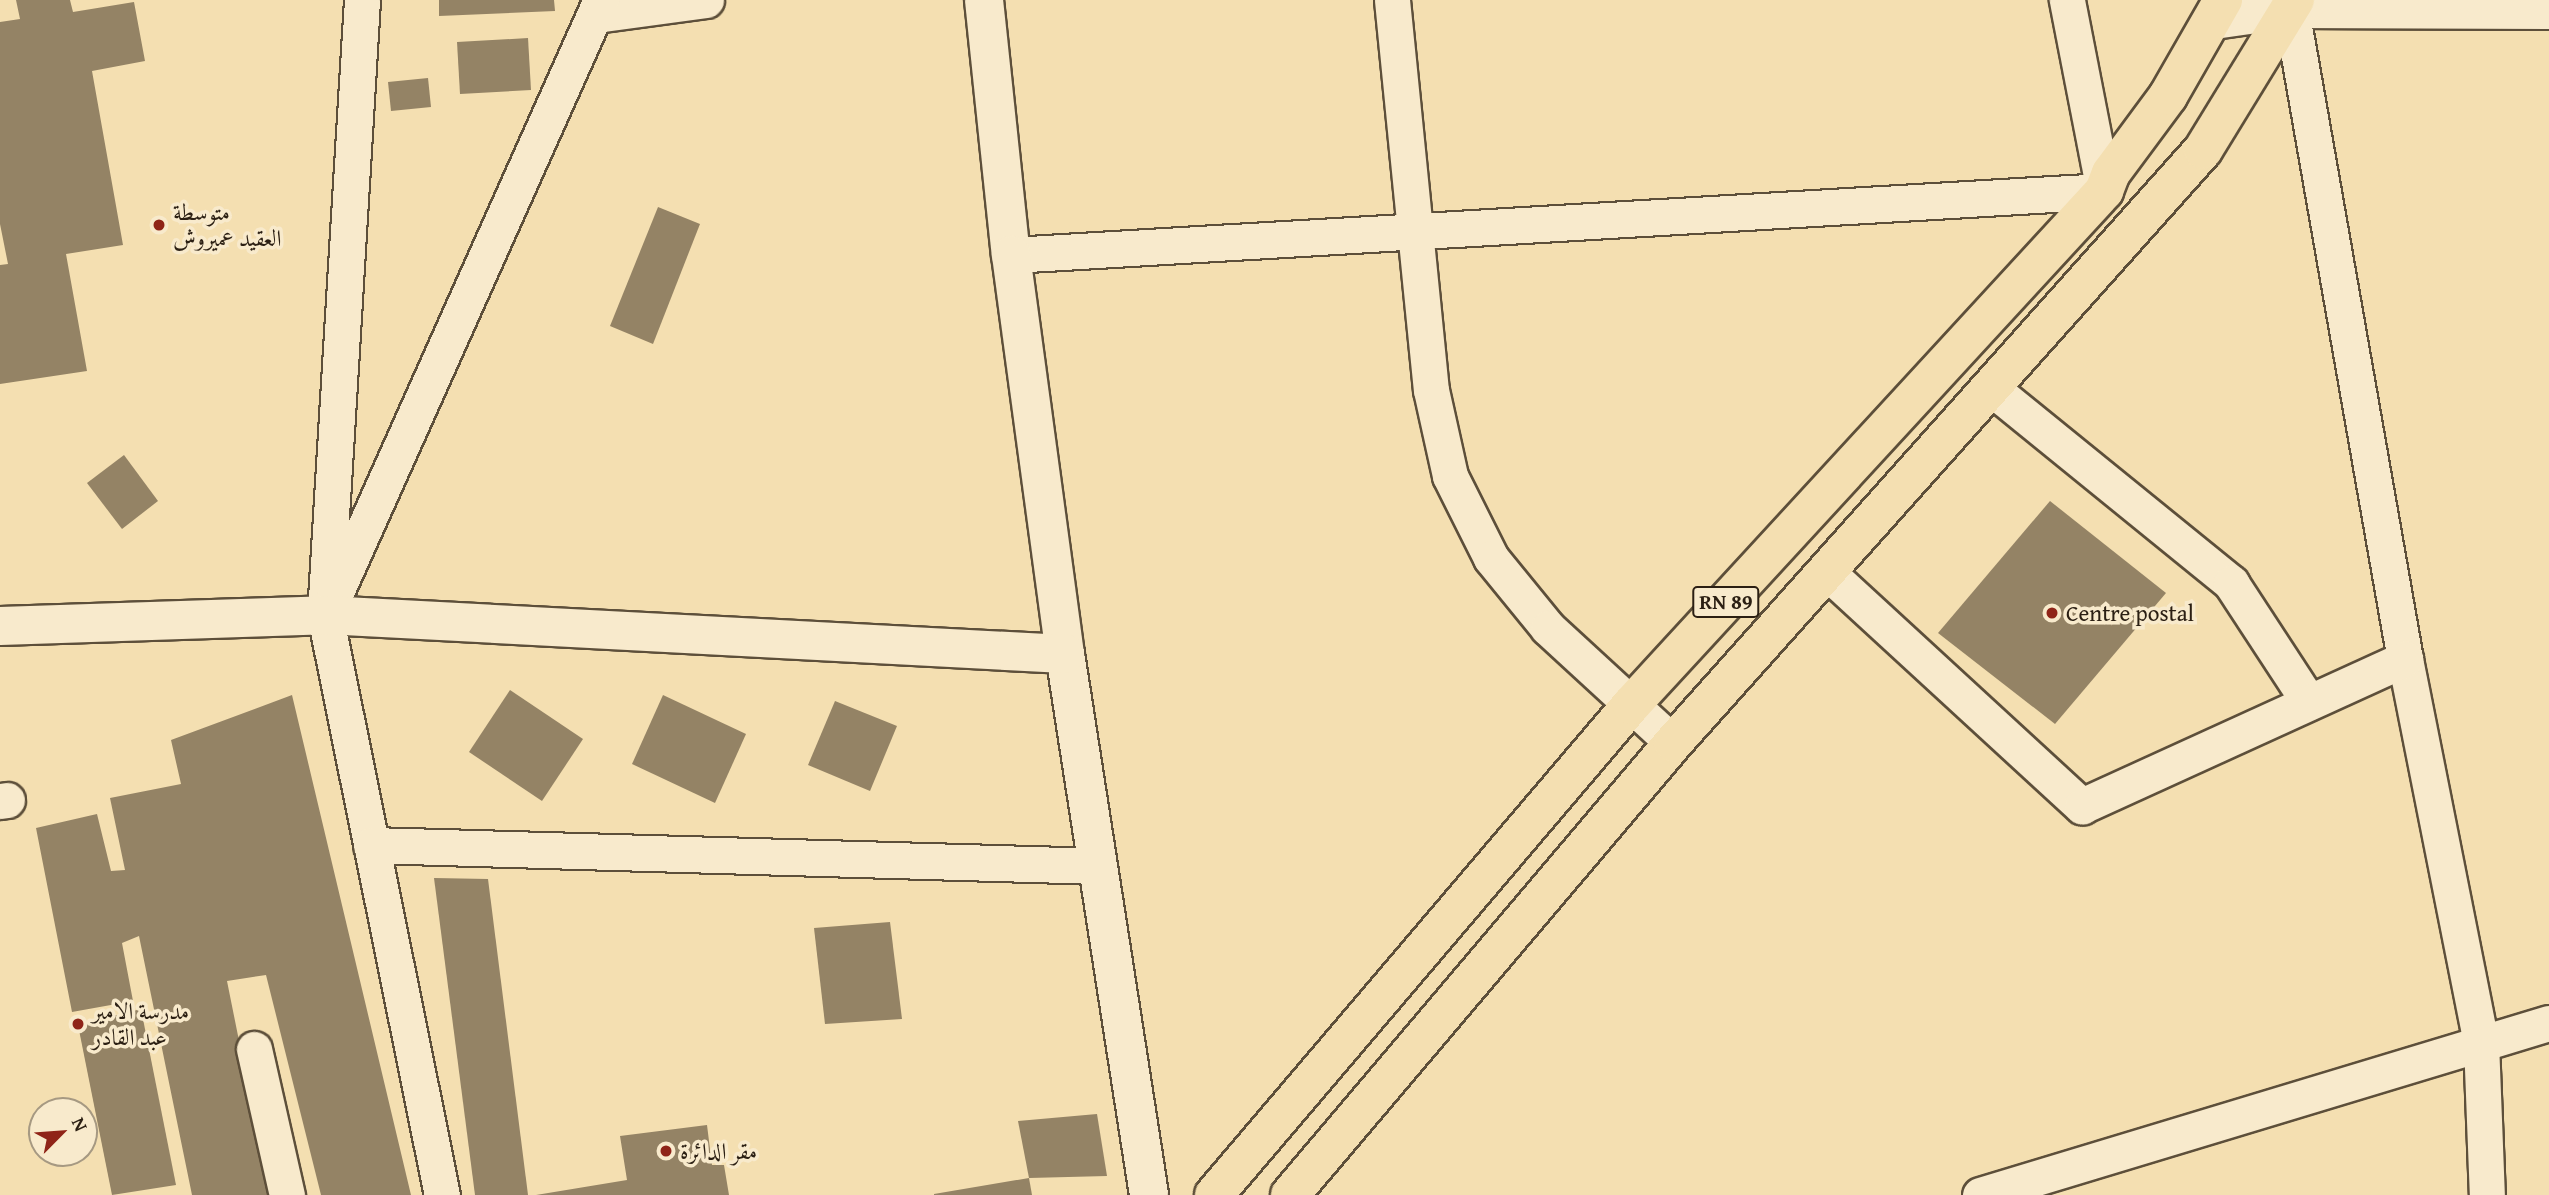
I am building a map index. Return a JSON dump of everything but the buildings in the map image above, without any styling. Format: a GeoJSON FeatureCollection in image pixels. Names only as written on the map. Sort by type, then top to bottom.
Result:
{"type":"FeatureCollection","features":[{"type":"Feature","properties":{"kind":"main road","name":"RN 89"},"geometry":{"type":"LineString","coordinates":[[1290,1195],[1673,743],[2203,150],[2293,5]]}},
{"type":"Feature","properties":{"kind":"main road","name":"RN 89"},"geometry":{"type":"LineString","coordinates":[[1214,1195],[1631,705],[2104,191],[2111,173],[2168,96],[2218,11]]}},
{"type":"Feature","properties":{"kind":"street"},"geometry":{"type":"LineString","coordinates":[[362,0],[325,615],[442,1195]]}},
{"type":"Feature","properties":{"kind":"street"},"geometry":{"type":"LineString","coordinates":[[325,615],[598,7],[706,0]]}},
{"type":"Feature","properties":{"kind":"street"},"geometry":{"type":"LineString","coordinates":[[984,0],[1011,255],[1065,654],[1149,1195]]}},
{"type":"Feature","properties":{"kind":"street"},"geometry":{"type":"LineString","coordinates":[[1392,0],[1431,390],[1450,477],[1491,558],[1548,628],[1673,743]]}},
{"type":"Feature","properties":{"kind":"street"},"geometry":{"type":"LineString","coordinates":[[1011,255],[1417,234],[2104,191],[2067,0]]}},
{"type":"Feature","properties":{"kind":"street"},"geometry":{"type":"LineString","coordinates":[[2218,11],[2293,5],[2549,11]]}},
{"type":"Feature","properties":{"kind":"street"},"geometry":{"type":"LineString","coordinates":[[2293,5],[2405,659],[2481,1042],[2487,1195]]}},
{"type":"Feature","properties":{"kind":"street"},"geometry":{"type":"LineString","coordinates":[[1990,387],[2231,583],[2309,702]]}},
{"type":"Feature","properties":{"kind":"street"},"geometry":{"type":"LineString","coordinates":[[1826,571],[2082,806],[2405,659]]}},
{"type":"Feature","properties":{"kind":"street"},"geometry":{"type":"LineString","coordinates":[[0,626],[325,615],[1065,654]]}},
{"type":"Feature","properties":{"kind":"street"},"geometry":{"type":"LineString","coordinates":[[371,845],[1098,866]]}},
{"type":"Feature","properties":{"kind":"street"},"geometry":{"type":"LineString","coordinates":[[1980,1195],[2549,1023]]}},
{"type":"Feature","properties":{"kind":"street"},"geometry":{"type":"LineString","coordinates":[[254,1049],[287,1195]]}},
{"type":"Feature","properties":{"kind":"place","name":"متوسطة العقيد عميروش"},"geometry":{"type":"Point","coordinates":[159,225]}},
{"type":"Feature","properties":{"kind":"place","name":"Centre postal"},"geometry":{"type":"Point","coordinates":[2052,613]}},
{"type":"Feature","properties":{"kind":"place","name":"مدرسة الامير عبد القادر"},"geometry":{"type":"Point","coordinates":[78,1024]}},
{"type":"Feature","properties":{"kind":"place","name":"مقر الدائرة"},"geometry":{"type":"Point","coordinates":[666,1151]}}]}
